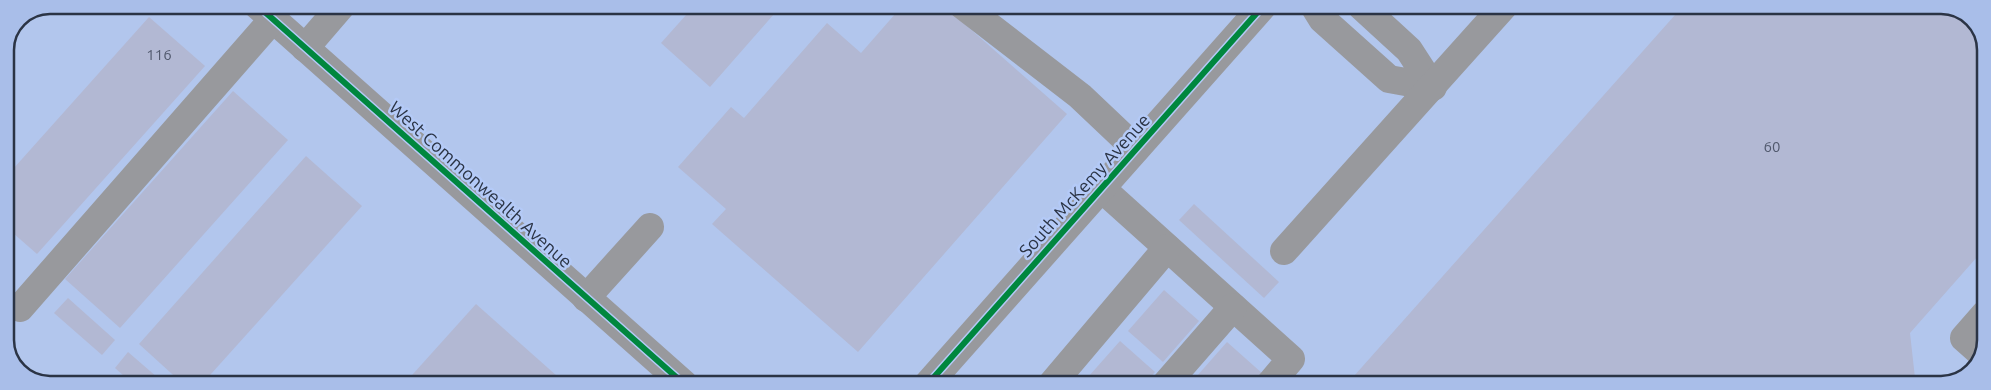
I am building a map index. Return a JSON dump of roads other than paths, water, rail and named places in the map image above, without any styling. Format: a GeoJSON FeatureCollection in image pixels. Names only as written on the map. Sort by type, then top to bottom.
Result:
{"type":"FeatureCollection","features":[{"type":"Feature","properties":{"kind":"street"},"geometry":{"type":"LineString","coordinates":[[20,308],[263,14]]}},
{"type":"Feature","properties":{"kind":"street","name":"West Commonwealth Avenue"},"geometry":{"type":"LineString","coordinates":[[267,14],[675,376]]}},
{"type":"Feature","properties":{"kind":"street"},"geometry":{"type":"LineString","coordinates":[[305,48],[334,14]]}},
{"type":"Feature","properties":{"kind":"street"},"geometry":{"type":"LineString","coordinates":[[974,14],[1080,96],[1136,149]]}},
{"type":"Feature","properties":{"kind":"street","name":"South McKemy Avenue"},"geometry":{"type":"LineString","coordinates":[[935,376],[1257,14]]}},
{"type":"Feature","properties":{"kind":"street"},"geometry":{"type":"LineString","coordinates":[[1319,14],[1322,19],[1389,79],[1433,87]]}},
{"type":"Feature","properties":{"kind":"street"},"geometry":{"type":"LineString","coordinates":[[1370,14],[1409,50],[1433,87]]}},
{"type":"Feature","properties":{"kind":"street"},"geometry":{"type":"LineString","coordinates":[[1284,251],[1497,14]]}},
{"type":"Feature","properties":{"kind":"street"},"geometry":{"type":"LineString","coordinates":[[1101,188],[1291,359],[1277,376]]}},
{"type":"Feature","properties":{"kind":"street"},"geometry":{"type":"LineString","coordinates":[[586,298],[650,227]]}},
{"type":"Feature","properties":{"kind":"street"},"geometry":{"type":"LineString","coordinates":[[1059,376],[1167,248]]}},
{"type":"Feature","properties":{"kind":"street"},"geometry":{"type":"LineString","coordinates":[[1173,376],[1233,307]]}},
{"type":"Feature","properties":{"kind":"street"},"geometry":{"type":"LineString","coordinates":[[1976,349],[1964,338],[1977,323]]}}]}
